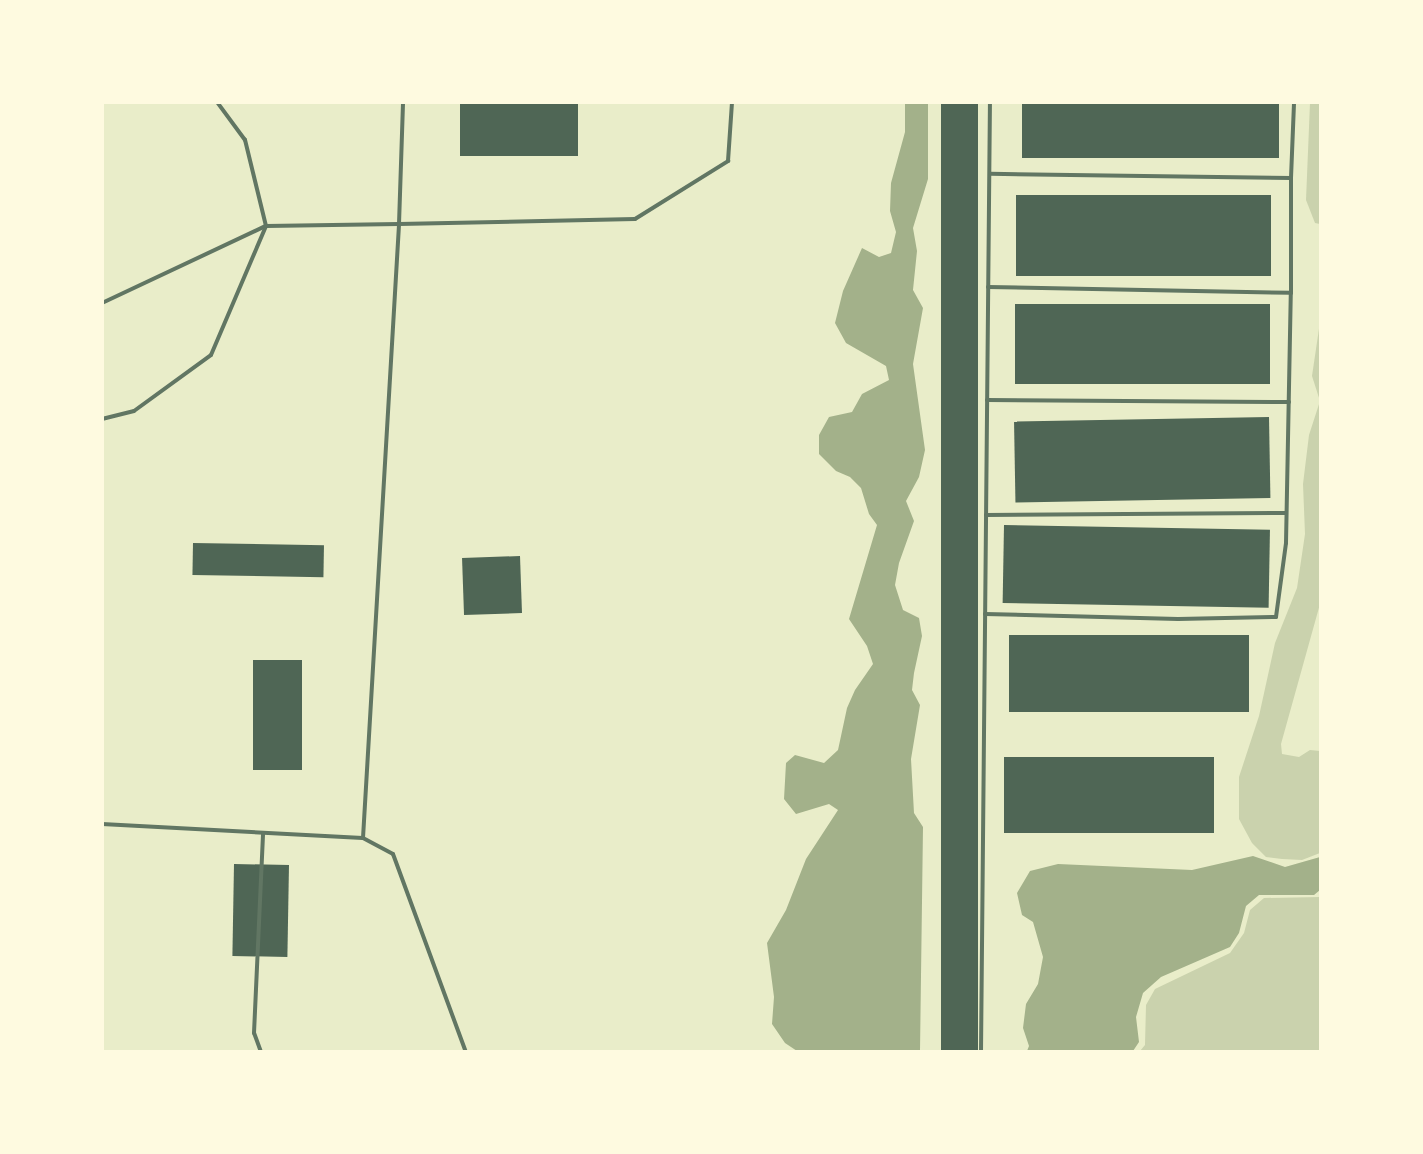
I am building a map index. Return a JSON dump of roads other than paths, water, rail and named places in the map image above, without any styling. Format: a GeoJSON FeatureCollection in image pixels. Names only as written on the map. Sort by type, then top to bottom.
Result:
{"type":"FeatureCollection","features":[{"type":"Feature","properties":{"kind":"lane"},"geometry":{"type":"LineString","coordinates":[[102,419],[134,411],[211,355],[266,226],[245,140],[217,102]]}},
{"type":"Feature","properties":{"kind":"lane"},"geometry":{"type":"LineString","coordinates":[[363,838],[399,224],[403,102]]}},
{"type":"Feature","properties":{"kind":"lane"},"geometry":{"type":"LineString","coordinates":[[102,303],[266,226],[635,219],[728,161],[732,102]]}},
{"type":"Feature","properties":{"kind":"lane"},"geometry":{"type":"LineString","coordinates":[[981,1052],[990,102]]}},
{"type":"Feature","properties":{"kind":"lane"},"geometry":{"type":"LineString","coordinates":[[985,614],[1178,619],[1276,617],[1286,543],[1285,513],[1291,293],[1290,178],[1294,102]]}},
{"type":"Feature","properties":{"kind":"lane"},"geometry":{"type":"LineString","coordinates":[[990,174],[1290,178]]}},
{"type":"Feature","properties":{"kind":"lane"},"geometry":{"type":"LineString","coordinates":[[988,287],[1291,293]]}},
{"type":"Feature","properties":{"kind":"lane"},"geometry":{"type":"LineString","coordinates":[[987,400],[1289,402]]}},
{"type":"Feature","properties":{"kind":"lane"},"geometry":{"type":"LineString","coordinates":[[986,515],[1285,513]]}},
{"type":"Feature","properties":{"kind":"lane"},"geometry":{"type":"LineString","coordinates":[[102,824],[363,838],[393,854],[466,1052]]}},
{"type":"Feature","properties":{"kind":"lane"},"geometry":{"type":"LineString","coordinates":[[261,1052],[254,1033],[263,833]]}}]}
